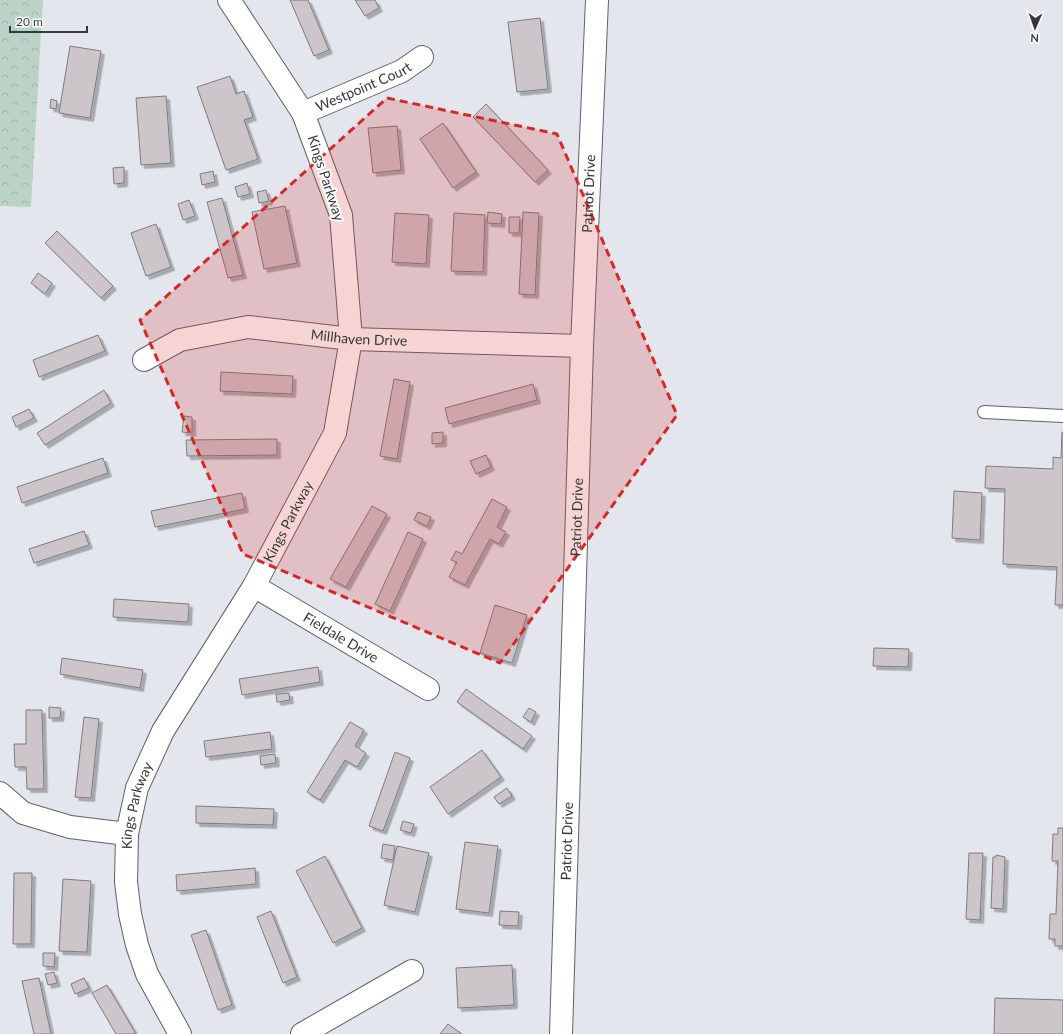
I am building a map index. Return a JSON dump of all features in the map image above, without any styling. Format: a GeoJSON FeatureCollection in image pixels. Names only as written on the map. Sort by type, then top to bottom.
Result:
{"type":"FeatureCollection","features":[{"type":"Feature","properties":{"kind":"street","name":"Kings Parkway"},"geometry":{"type":"LineString","coordinates":[[180,1034],[154,989],[137,945],[130,914],[126,882],[127,834],[137,788],[163,731],[254,586],[335,433],[351,339],[341,215],[303,113],[229,0]]}},
{"type":"Feature","properties":{"kind":"street","name":"Patriot Drive"},"geometry":{"type":"LineString","coordinates":[[561,1034],[582,346],[597,0]]}},
{"type":"Feature","properties":{"kind":"street","name":"Westpoint Court"},"geometry":{"type":"LineString","coordinates":[[303,113],[402,71],[422,57]]}},
{"type":"Feature","properties":{"kind":"street","name":"Millhaven Drive"},"geometry":{"type":"LineString","coordinates":[[144,360],[180,340],[248,327],[351,339],[582,346]]}},
{"type":"Feature","properties":{"kind":"street","name":"Fieldale Drive"},"geometry":{"type":"LineString","coordinates":[[254,586],[428,689]]}},
{"type":"Feature","properties":{"kind":"street"},"geometry":{"type":"LineString","coordinates":[[0,793],[23,813],[70,827],[127,834]]}},
{"type":"Feature","properties":{"kind":"street"},"geometry":{"type":"LineString","coordinates":[[302,1034],[412,971]]}},
{"type":"Feature","properties":{"kind":"lane"},"geometry":{"type":"LineString","coordinates":[[984,412],[1063,416]]}},
{"type":"Feature","properties":{"kind":"highlighted area"},"geometry":{"type":"Polygon","coordinates":[[[387,98],[557,134],[677,415],[500,663],[243,554],[140,320],[387,98]]]}},
{"type":"Feature","properties":{"kind":"green space"},"geometry":{"type":"Polygon","coordinates":[[[0,0],[43,0],[31,207],[0,206],[0,0]]]}},
{"type":"Feature","properties":{"kind":"building"},"geometry":{"type":"Polygon","coordinates":[[[290,0],[308,0],[329,50],[314,56],[290,0]]]}},
{"type":"Feature","properties":{"kind":"building"},"geometry":{"type":"Polygon","coordinates":[[[355,0],[375,0],[379,8],[365,16],[355,0]]]}},
{"type":"Feature","properties":{"kind":"building"},"geometry":{"type":"Polygon","coordinates":[[[540,18],[548,89],[517,92],[508,22],[540,18]]]}},
{"type":"Feature","properties":{"kind":"building"},"geometry":{"type":"Polygon","coordinates":[[[70,46],[101,51],[90,118],[59,113],[70,46]]]}},
{"type":"Feature","properties":{"kind":"building"},"geometry":{"type":"Polygon","coordinates":[[[230,76],[236,94],[244,91],[253,117],[244,120],[258,159],[226,170],[197,87],[230,76]]]}},
{"type":"Feature","properties":{"kind":"building"},"geometry":{"type":"Polygon","coordinates":[[[166,96],[171,163],[141,165],[136,98],[166,96]]]}},
{"type":"Feature","properties":{"kind":"building"},"geometry":{"type":"Polygon","coordinates":[[[51,99],[57,101],[56,109],[50,108],[51,99]]]}},
{"type":"Feature","properties":{"kind":"building"},"geometry":{"type":"Polygon","coordinates":[[[486,104],[548,170],[535,182],[473,117],[486,104]]]}},
{"type":"Feature","properties":{"kind":"building"},"geometry":{"type":"Polygon","coordinates":[[[443,123],[476,172],[453,188],[420,139],[443,123]]]}},
{"type":"Feature","properties":{"kind":"building"},"geometry":{"type":"Polygon","coordinates":[[[397,126],[401,170],[373,173],[368,128],[397,126]]]}},
{"type":"Feature","properties":{"kind":"building"},"geometry":{"type":"Polygon","coordinates":[[[124,167],[124,183],[114,184],[113,168],[124,167]]]}},
{"type":"Feature","properties":{"kind":"building"},"geometry":{"type":"Polygon","coordinates":[[[213,171],[215,182],[202,185],[200,174],[213,171]]]}},
{"type":"Feature","properties":{"kind":"building"},"geometry":{"type":"Polygon","coordinates":[[[247,183],[250,194],[238,197],[235,187],[247,183]]]}},
{"type":"Feature","properties":{"kind":"building"},"geometry":{"type":"Polygon","coordinates":[[[266,190],[269,201],[259,203],[257,192],[266,190]]]}},
{"type":"Feature","properties":{"kind":"building"},"geometry":{"type":"Polygon","coordinates":[[[222,198],[243,275],[228,278],[207,202],[222,198]]]}},
{"type":"Feature","properties":{"kind":"building"},"geometry":{"type":"Polygon","coordinates":[[[189,200],[195,216],[183,220],[178,204],[189,200]]]}},
{"type":"Feature","properties":{"kind":"building"},"geometry":{"type":"Polygon","coordinates":[[[285,206],[297,263],[264,269],[252,212],[285,206]]]}},
{"type":"Feature","properties":{"kind":"building"},"geometry":{"type":"Polygon","coordinates":[[[488,212],[502,214],[501,224],[487,223],[488,212]]]}},
{"type":"Feature","properties":{"kind":"building"},"geometry":{"type":"Polygon","coordinates":[[[523,212],[539,213],[535,295],[519,294],[523,212]]]}},
{"type":"Feature","properties":{"kind":"building"},"geometry":{"type":"Polygon","coordinates":[[[395,213],[429,215],[426,264],[392,262],[395,213]]]}},
{"type":"Feature","properties":{"kind":"building"},"geometry":{"type":"Polygon","coordinates":[[[454,213],[485,215],[483,272],[451,271],[454,213]]]}},
{"type":"Feature","properties":{"kind":"building"},"geometry":{"type":"Polygon","coordinates":[[[509,217],[520,217],[519,233],[509,233],[509,217]]]}},
{"type":"Feature","properties":{"kind":"building"},"geometry":{"type":"Polygon","coordinates":[[[156,224],[171,267],[146,276],[131,233],[156,224]]]}},
{"type":"Feature","properties":{"kind":"building"},"geometry":{"type":"Polygon","coordinates":[[[57,231],[113,286],[101,298],[45,243],[57,231]]]}},
{"type":"Feature","properties":{"kind":"building"},"geometry":{"type":"Polygon","coordinates":[[[38,273],[52,283],[45,294],[31,283],[38,273]]]}},
{"type":"Feature","properties":{"kind":"building"},"geometry":{"type":"Polygon","coordinates":[[[98,335],[105,351],[39,377],[33,360],[98,335]]]}},
{"type":"Feature","properties":{"kind":"building"},"geometry":{"type":"Polygon","coordinates":[[[221,372],[293,376],[292,394],[220,391],[221,372]]]}},
{"type":"Feature","properties":{"kind":"building"},"geometry":{"type":"Polygon","coordinates":[[[394,379],[410,382],[397,459],[380,456],[394,379]]]}},
{"type":"Feature","properties":{"kind":"building"},"geometry":{"type":"Polygon","coordinates":[[[533,384],[537,400],[449,424],[445,408],[533,384]]]}},
{"type":"Feature","properties":{"kind":"building"},"geometry":{"type":"Polygon","coordinates":[[[104,390],[111,403],[45,445],[37,433],[104,390]]]}},
{"type":"Feature","properties":{"kind":"building"},"geometry":{"type":"Polygon","coordinates":[[[29,409],[34,418],[16,427],[12,417],[29,409]]]}},
{"type":"Feature","properties":{"kind":"building"},"geometry":{"type":"Polygon","coordinates":[[[184,416],[192,417],[192,433],[182,432],[184,416]]]}},
{"type":"Feature","properties":{"kind":"building"},"geometry":{"type":"Polygon","coordinates":[[[443,432],[443,443],[432,444],[432,433],[443,432]]]}},
{"type":"Feature","properties":{"kind":"building"},"geometry":{"type":"Polygon","coordinates":[[[1062,432],[1063,605],[1055,605],[1057,567],[1003,564],[1005,489],[985,488],[986,466],[1053,469],[1053,457],[1061,458],[1062,432]]]}},
{"type":"Feature","properties":{"kind":"building"},"geometry":{"type":"Polygon","coordinates":[[[277,439],[277,455],[187,456],[186,440],[277,439]]]}},
{"type":"Feature","properties":{"kind":"building"},"geometry":{"type":"Polygon","coordinates":[[[486,455],[491,467],[476,474],[470,461],[486,455]]]}},
{"type":"Feature","properties":{"kind":"building"},"geometry":{"type":"Polygon","coordinates":[[[103,458],[108,473],[22,503],[17,487],[103,458]]]}},
{"type":"Feature","properties":{"kind":"building"},"geometry":{"type":"Polygon","coordinates":[[[954,491],[982,493],[980,540],[952,538],[954,491]]]}},
{"type":"Feature","properties":{"kind":"building"},"geometry":{"type":"Polygon","coordinates":[[[242,493],[245,509],[155,527],[151,511],[242,493]]]}},
{"type":"Feature","properties":{"kind":"building"},"geometry":{"type":"Polygon","coordinates":[[[492,499],[507,507],[497,527],[506,532],[499,544],[490,539],[465,585],[449,577],[457,562],[451,560],[456,551],[462,554],[492,499]]]}},
{"type":"Feature","properties":{"kind":"building"},"geometry":{"type":"Polygon","coordinates":[[[372,506],[387,514],[346,587],[330,579],[372,506]]]}},
{"type":"Feature","properties":{"kind":"building"},"geometry":{"type":"Polygon","coordinates":[[[418,512],[431,517],[427,526],[414,520],[418,512]]]}},
{"type":"Feature","properties":{"kind":"building"},"geometry":{"type":"Polygon","coordinates":[[[84,531],[89,545],[34,563],[29,549],[84,531]]]}},
{"type":"Feature","properties":{"kind":"building"},"geometry":{"type":"Polygon","coordinates":[[[408,532],[423,539],[390,611],[375,604],[408,532]]]}},
{"type":"Feature","properties":{"kind":"building"},"geometry":{"type":"Polygon","coordinates":[[[114,599],[189,604],[188,622],[113,617],[114,599]]]}},
{"type":"Feature","properties":{"kind":"building"},"geometry":{"type":"Polygon","coordinates":[[[495,605],[527,615],[512,663],[480,653],[495,605]]]}},
{"type":"Feature","properties":{"kind":"building"},"geometry":{"type":"Polygon","coordinates":[[[874,648],[909,649],[908,667],[873,666],[874,648]]]}},
{"type":"Feature","properties":{"kind":"building"},"geometry":{"type":"Polygon","coordinates":[[[62,658],[143,670],[140,688],[60,674],[62,658]]]}},
{"type":"Feature","properties":{"kind":"building"},"geometry":{"type":"Polygon","coordinates":[[[318,667],[320,682],[242,695],[239,679],[318,667]]]}},
{"type":"Feature","properties":{"kind":"building"},"geometry":{"type":"Polygon","coordinates":[[[466,689],[532,736],[523,749],[457,702],[466,689]]]}},
{"type":"Feature","properties":{"kind":"building"},"geometry":{"type":"Polygon","coordinates":[[[289,693],[290,700],[277,702],[276,694],[289,693]]]}},
{"type":"Feature","properties":{"kind":"building"},"geometry":{"type":"Polygon","coordinates":[[[49,707],[61,708],[60,718],[49,718],[49,707]]]}},
{"type":"Feature","properties":{"kind":"building"},"geometry":{"type":"Polygon","coordinates":[[[529,708],[536,712],[531,722],[523,717],[529,708]]]}},
{"type":"Feature","properties":{"kind":"building"},"geometry":{"type":"Polygon","coordinates":[[[26,710],[42,710],[44,789],[27,789],[26,767],[15,767],[14,744],[26,744],[26,710]]]}},
{"type":"Feature","properties":{"kind":"building"},"geometry":{"type":"Polygon","coordinates":[[[84,717],[99,719],[91,798],[75,797],[84,717]]]}},
{"type":"Feature","properties":{"kind":"building"},"geometry":{"type":"Polygon","coordinates":[[[350,722],[364,730],[355,746],[366,753],[357,767],[345,760],[320,800],[307,792],[350,722]]]}},
{"type":"Feature","properties":{"kind":"building"},"geometry":{"type":"Polygon","coordinates":[[[270,732],[272,749],[206,757],[204,741],[270,732]]]}},
{"type":"Feature","properties":{"kind":"building"},"geometry":{"type":"Polygon","coordinates":[[[482,750],[501,777],[448,814],[430,787],[482,750]]]}},
{"type":"Feature","properties":{"kind":"building"},"geometry":{"type":"Polygon","coordinates":[[[395,752],[410,758],[383,831],[369,826],[395,752]]]}},
{"type":"Feature","properties":{"kind":"building"},"geometry":{"type":"Polygon","coordinates":[[[275,754],[276,763],[261,765],[260,756],[275,754]]]}},
{"type":"Feature","properties":{"kind":"building"},"geometry":{"type":"Polygon","coordinates":[[[507,788],[512,796],[499,804],[494,797],[507,788]]]}},
{"type":"Feature","properties":{"kind":"building"},"geometry":{"type":"Polygon","coordinates":[[[196,806],[274,809],[273,825],[196,823],[196,806]]]}},
{"type":"Feature","properties":{"kind":"building"},"geometry":{"type":"Polygon","coordinates":[[[403,821],[414,824],[411,833],[400,830],[403,821]]]}},
{"type":"Feature","properties":{"kind":"building"},"geometry":{"type":"Polygon","coordinates":[[[1058,828],[1063,828],[1063,946],[1055,946],[1055,939],[1049,939],[1050,914],[1056,914],[1058,861],[1052,861],[1053,834],[1058,834],[1058,828]]]}},
{"type":"Feature","properties":{"kind":"building"},"geometry":{"type":"Polygon","coordinates":[[[465,842],[498,846],[489,913],[456,909],[465,842]]]}},
{"type":"Feature","properties":{"kind":"building"},"geometry":{"type":"Polygon","coordinates":[[[383,844],[395,846],[393,860],[381,858],[383,844]]]}},
{"type":"Feature","properties":{"kind":"building"},"geometry":{"type":"Polygon","coordinates":[[[397,846],[429,853],[415,912],[384,905],[397,846]]]}},
{"type":"Feature","properties":{"kind":"building"},"geometry":{"type":"Polygon","coordinates":[[[969,853],[983,853],[980,920],[966,919],[969,853]]]}},
{"type":"Feature","properties":{"kind":"building"},"geometry":{"type":"Polygon","coordinates":[[[996,855],[1005,857],[1003,909],[991,908],[993,857],[996,857],[996,855]]]}},
{"type":"Feature","properties":{"kind":"building"},"geometry":{"type":"Polygon","coordinates":[[[325,856],[362,928],[333,943],[296,871],[325,856]]]}},
{"type":"Feature","properties":{"kind":"building"},"geometry":{"type":"Polygon","coordinates":[[[255,868],[256,884],[177,891],[176,875],[255,868]]]}},
{"type":"Feature","properties":{"kind":"building"},"geometry":{"type":"Polygon","coordinates":[[[14,873],[32,873],[31,944],[13,944],[14,873]]]}},
{"type":"Feature","properties":{"kind":"building"},"geometry":{"type":"Polygon","coordinates":[[[63,879],[91,881],[87,952],[59,951],[63,879]]]}},
{"type":"Feature","properties":{"kind":"building"},"geometry":{"type":"Polygon","coordinates":[[[271,911],[297,977],[283,983],[257,917],[271,911]]]}},
{"type":"Feature","properties":{"kind":"building"},"geometry":{"type":"Polygon","coordinates":[[[500,911],[519,912],[518,926],[499,925],[500,911]]]}},
{"type":"Feature","properties":{"kind":"building"},"geometry":{"type":"Polygon","coordinates":[[[206,930],[232,1005],[218,1010],[191,935],[206,930]]]}},
{"type":"Feature","properties":{"kind":"building"},"geometry":{"type":"Polygon","coordinates":[[[43,953],[55,953],[54,967],[43,966],[43,953]]]}},
{"type":"Feature","properties":{"kind":"building"},"geometry":{"type":"Polygon","coordinates":[[[512,965],[514,1005],[458,1008],[456,968],[512,965]]]}},
{"type":"Feature","properties":{"kind":"building"},"geometry":{"type":"Polygon","coordinates":[[[54,972],[57,983],[48,985],[45,974],[54,972]]]}},
{"type":"Feature","properties":{"kind":"building"},"geometry":{"type":"Polygon","coordinates":[[[39,978],[51,1034],[34,1034],[22,981],[39,978]]]}},
{"type":"Feature","properties":{"kind":"building"},"geometry":{"type":"Polygon","coordinates":[[[84,978],[89,988],[75,994],[71,984],[84,978]]]}},
{"type":"Feature","properties":{"kind":"building"},"geometry":{"type":"Polygon","coordinates":[[[107,985],[136,1034],[116,1034],[92,993],[107,985]]]}},
{"type":"Feature","properties":{"kind":"building"},"geometry":{"type":"Polygon","coordinates":[[[995,998],[1063,1000],[1063,1034],[994,1034],[995,998]]]}},
{"type":"Feature","properties":{"kind":"building"},"geometry":{"type":"Polygon","coordinates":[[[448,1024],[462,1034],[440,1034],[448,1024]]]}}]}
